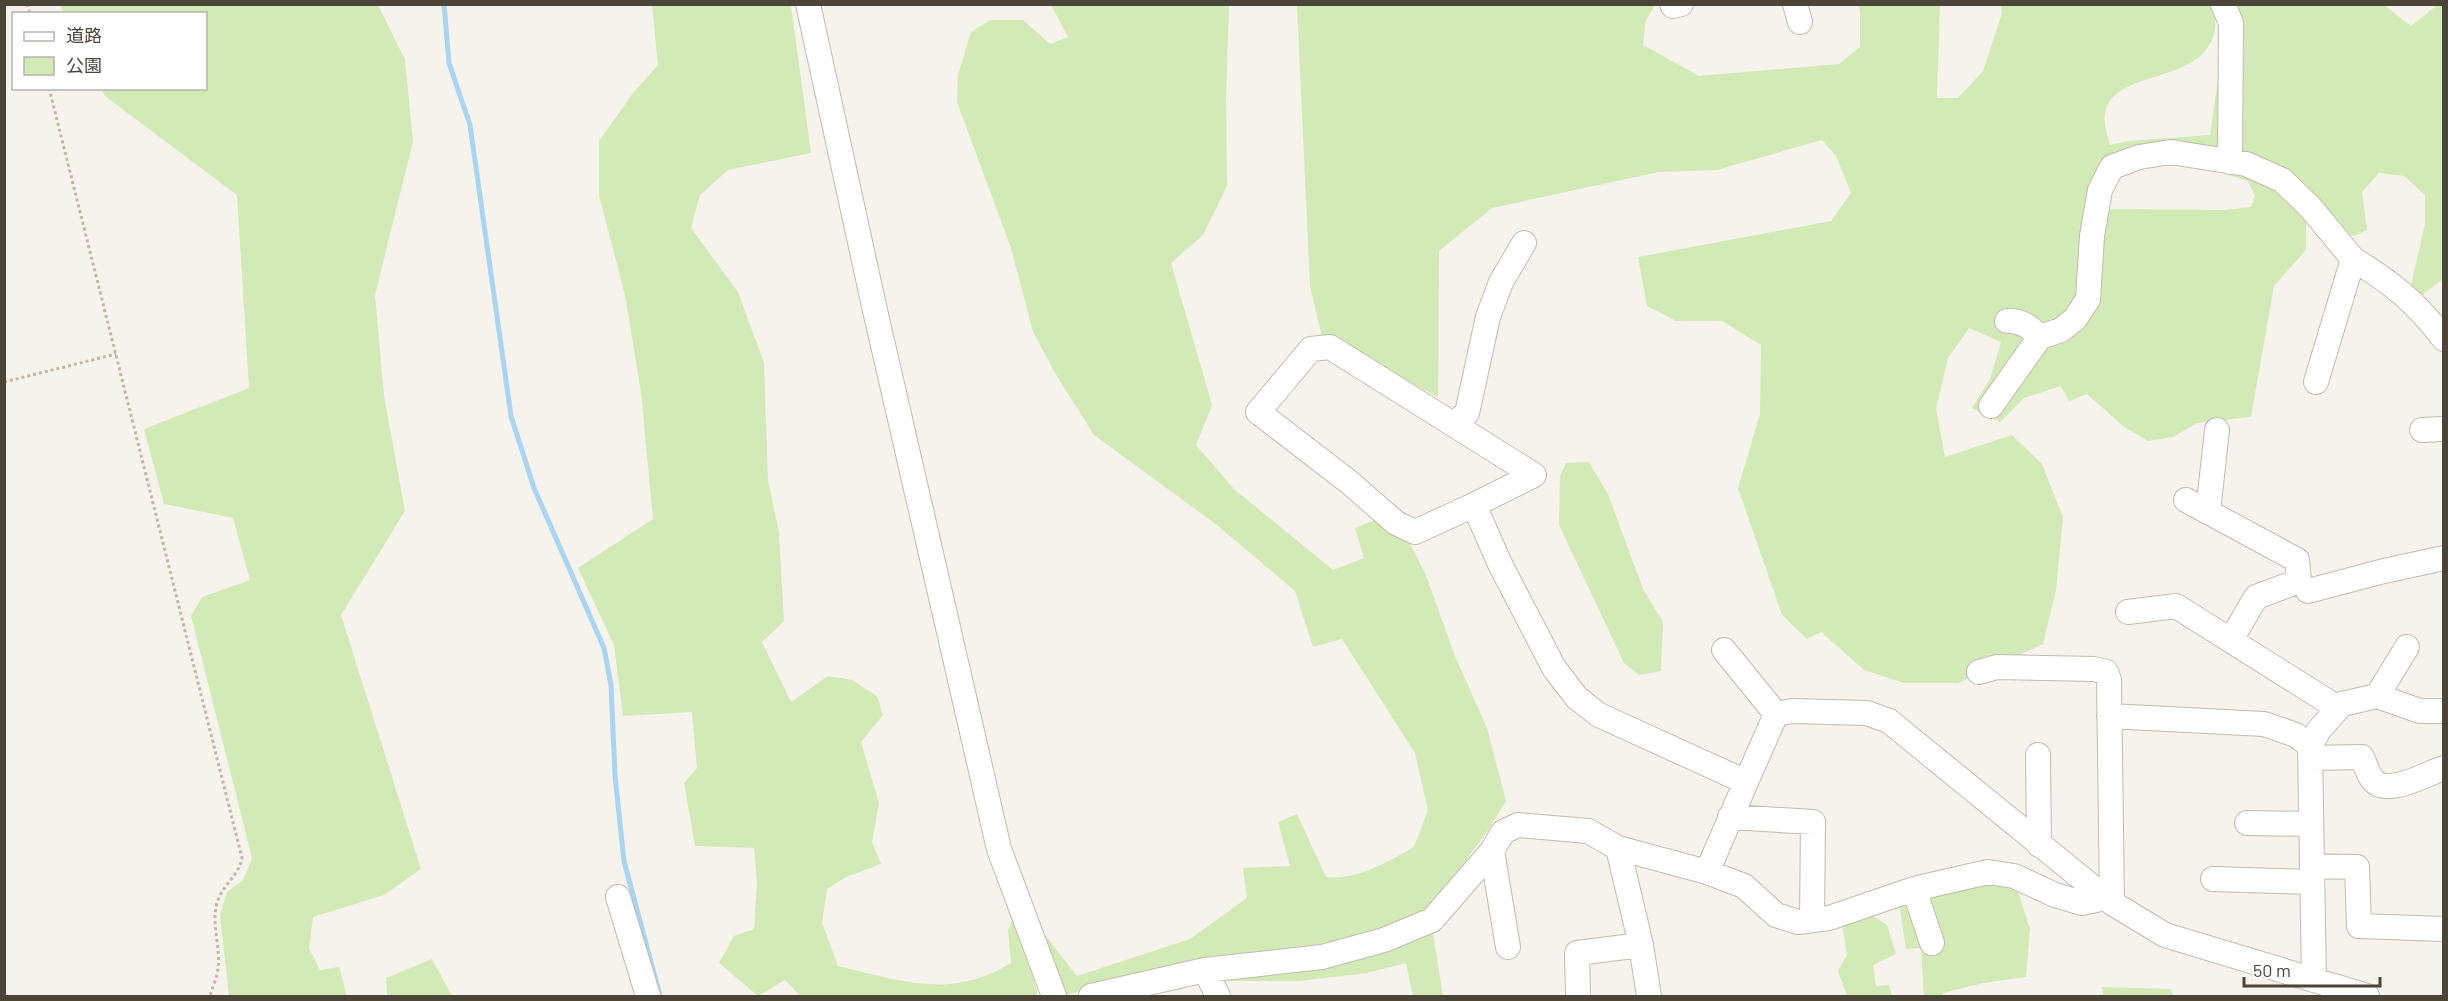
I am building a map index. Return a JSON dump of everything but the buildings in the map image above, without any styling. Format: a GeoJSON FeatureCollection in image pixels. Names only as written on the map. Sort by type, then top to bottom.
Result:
{"type":"FeatureCollection","features":[{"type":"Feature","properties":{"kind":"street"},"geometry":{"type":"LineString","coordinates":[[808,4],[871,295],[999,849],[1054,996]]}},
{"type":"Feature","properties":{"kind":"street"},"geometry":{"type":"LineString","coordinates":[[1672,4],[1672,6],[1681,4]]}},
{"type":"Feature","properties":{"kind":"street"},"geometry":{"type":"LineString","coordinates":[[2223,4],[2231,22],[2230,162]]}},
{"type":"Feature","properties":{"kind":"street"},"geometry":{"type":"LineString","coordinates":[[1991,406],[2040,337],[2061,330],[2075,319],[2088,299],[2092,236],[2100,190],[2112,167],[2139,157],[2171,152],[2246,164],[2282,180],[2310,207],[2353,259],[2393,284],[2422,310],[2444,339]]}},
{"type":"Feature","properties":{"kind":"street"},"geometry":{"type":"LineString","coordinates":[[1453,424],[1467,413],[1488,317],[1501,282],[1524,243]]}},
{"type":"Feature","properties":{"kind":"street"},"geometry":{"type":"LineString","coordinates":[[2316,382],[2353,259]]}},
{"type":"Feature","properties":{"kind":"street"},"geometry":{"type":"LineString","coordinates":[[2007,321],[2025,323],[2040,337]]}},
{"type":"Feature","properties":{"kind":"street"},"geometry":{"type":"LineString","coordinates":[[1330,347],[1534,475],[1474,505],[1414,532],[1396,523],[1349,482],[1258,412],[1311,349],[1330,347]]}},
{"type":"Feature","properties":{"kind":"street"},"geometry":{"type":"LineString","coordinates":[[2208,512],[2217,430]]}},
{"type":"Feature","properties":{"kind":"street"},"geometry":{"type":"LineString","coordinates":[[2186,500],[2297,560],[2299,582],[2256,597],[2231,640]]}},
{"type":"Feature","properties":{"kind":"street"},"geometry":{"type":"LineString","coordinates":[[1474,505],[1500,564],[1554,668],[1577,698],[1599,715],[1746,782]]}},
{"type":"Feature","properties":{"kind":"street"},"geometry":{"type":"LineString","coordinates":[[2308,591],[2444,558]]}},
{"type":"Feature","properties":{"kind":"street"},"geometry":{"type":"LineString","coordinates":[[2128,612],[2176,606],[2338,708]]}},
{"type":"Feature","properties":{"kind":"street"},"geometry":{"type":"LineString","coordinates":[[2377,696],[2407,647]]}},
{"type":"Feature","properties":{"kind":"street"},"geometry":{"type":"LineString","coordinates":[[1724,650],[1776,714]]}},
{"type":"Feature","properties":{"kind":"street"},"geometry":{"type":"LineString","coordinates":[[1979,672],[1997,667],[2094,669],[2106,672],[2109,680],[2108,901]]}},
{"type":"Feature","properties":{"kind":"street"},"geometry":{"type":"LineString","coordinates":[[2314,980],[2310,752],[2319,730],[2342,704],[2377,696],[2420,711],[2444,711]]}},
{"type":"Feature","properties":{"kind":"street"},"geometry":{"type":"LineString","coordinates":[[1776,714],[1792,711],[1868,713],[1889,721],[2108,901],[2165,935],[2367,996]]}},
{"type":"Feature","properties":{"kind":"street"},"geometry":{"type":"LineString","coordinates":[[1707,872],[1776,714]]}},
{"type":"Feature","properties":{"kind":"street"},"geometry":{"type":"LineString","coordinates":[[2109,716],[2264,724],[2296,735],[2310,752],[2362,757],[2373,780],[2391,789],[2444,768]]}},
{"type":"Feature","properties":{"kind":"street"},"geometry":{"type":"LineString","coordinates":[[2038,755],[2039,845]]}},
{"type":"Feature","properties":{"kind":"street"},"geometry":{"type":"LineString","coordinates":[[1730,817],[1813,822],[1812,920]]}},
{"type":"Feature","properties":{"kind":"street"},"geometry":{"type":"LineString","coordinates":[[2247,823],[2311,824]]}},
{"type":"Feature","properties":{"kind":"street"},"geometry":{"type":"LineString","coordinates":[[1091,996],[1205,970],[1322,957],[1394,936],[1432,920],[1492,851],[1503,832],[1518,825],[1588,831],[1618,848],[1707,872],[1744,886],[1776,915],[1798,922],[1829,918],[1914,889],[1988,872],[2014,876],[2055,895],[2082,903],[2108,901]]}},
{"type":"Feature","properties":{"kind":"street"},"geometry":{"type":"LineString","coordinates":[[1618,848],[1641,945],[1648,996]]}},
{"type":"Feature","properties":{"kind":"street"},"geometry":{"type":"LineString","coordinates":[[1492,851],[1508,947]]}},
{"type":"Feature","properties":{"kind":"street"},"geometry":{"type":"LineString","coordinates":[[2213,879],[2312,874],[2357,867],[2359,927],[2444,929]]}},
{"type":"Feature","properties":{"kind":"street"},"geometry":{"type":"LineString","coordinates":[[1914,889],[1932,943]]}},
{"type":"Feature","properties":{"kind":"street"},"geometry":{"type":"LineString","coordinates":[[618,897],[648,996]]}},
{"type":"Feature","properties":{"kind":"street"},"geometry":{"type":"LineString","coordinates":[[1578,996],[1577,953],[1641,945]]}},
{"type":"Feature","properties":{"kind":"street"},"geometry":{"type":"LineString","coordinates":[[1205,970],[1218,996]]}},
{"type":"Feature","properties":{"kind":"path"},"geometry":{"type":"LineString","coordinates":[[50,90],[242,858],[240,869],[217,903],[215,932],[218,968],[210,996]]}},
{"type":"Feature","properties":{"kind":"path"},"geometry":{"type":"LineString","coordinates":[[4,382],[116,354]]}},
{"type":"Feature","properties":{"kind":"green space"},"geometry":{"type":"Polygon","coordinates":[[[60,5],[378,5],[405,60],[413,142],[375,295],[384,396],[405,511],[341,615],[421,869],[384,895],[313,917],[309,948],[320,970],[339,967],[347,996],[229,996],[220,915],[227,892],[243,880],[252,858],[191,616],[202,597],[250,580],[233,518],[164,504],[144,429],[249,388],[237,195],[105,96],[102,90],[207,90],[207,12],[64,12],[60,5]]]}},
{"type":"Feature","properties":{"kind":"green space"},"geometry":{"type":"Polygon","coordinates":[[[652,5],[791,5],[811,153],[728,170],[700,195],[691,228],[738,292],[764,363],[768,480],[779,532],[784,621],[762,642],[791,702],[828,676],[852,680],[877,696],[883,715],[861,742],[879,803],[872,842],[881,864],[846,877],[827,889],[822,923],[838,966],[926,984],[968,981],[1011,963],[1008,930],[1013,918],[1037,996],[800,996],[785,980],[758,996],[719,963],[734,936],[754,929],[757,883],[754,848],[695,846],[684,783],[697,768],[692,712],[623,716],[614,645],[578,568],[653,519],[641,392],[625,295],[599,195],[599,141],[633,93],[658,65],[652,5]]]}},
{"type":"Feature","properties":{"kind":"green space"},"geometry":{"type":"Polygon","coordinates":[[[1051,5],[1229,5],[1226,99],[1227,186],[1203,235],[1171,263],[1212,405],[1196,445],[1235,490],[1333,570],[1364,558],[1355,528],[1381,518],[1409,542],[1425,573],[1455,656],[1487,728],[1506,801],[1487,832],[1429,909],[1443,996],[1413,996],[1406,963],[1367,973],[1299,981],[1230,981],[1209,962],[1060,996],[1034,921],[1077,976],[1190,939],[1247,898],[1243,868],[1290,866],[1278,822],[1297,814],[1326,877],[1337,877],[1372,869],[1414,847],[1428,810],[1415,753],[1342,639],[1313,647],[1295,591],[1217,525],[1094,435],[1055,373],[1033,332],[1011,248],[957,102],[958,75],[971,32],[990,20],[1023,20],[1050,44],[1068,37],[1051,5]]]}},
{"type":"Feature","properties":{"kind":"green space"},"geometry":{"type":"Polygon","coordinates":[[[1297,5],[1655,5],[1645,22],[1643,45],[1699,76],[1839,64],[1860,47],[1858,5],[1940,5],[1937,98],[1958,98],[1983,71],[2002,13],[2001,5],[2210,5],[2215,18],[2215,26],[2212,40],[2203,53],[2191,63],[2129,86],[2117,94],[2106,109],[2105,124],[2110,145],[2129,141],[2210,135],[2223,45],[2224,154],[2107,158],[2088,183],[2109,209],[2224,210],[2251,207],[2255,196],[2248,181],[2185,161],[2246,172],[2277,185],[2306,211],[2306,250],[2274,286],[2251,417],[2197,423],[2173,437],[2148,441],[2123,426],[2087,394],[2069,401],[2061,386],[2024,398],[2000,422],[1972,408],[1990,379],[2001,342],[1969,328],[1948,358],[1936,409],[1945,457],[2012,435],[2042,464],[2063,517],[2056,590],[2043,644],[1958,683],[1904,683],[1864,670],[1821,632],[1807,639],[1782,615],[1738,488],[1760,414],[1761,345],[1722,321],[1676,321],[1647,306],[1638,257],[1831,221],[1851,193],[1836,156],[1822,140],[1717,170],[1659,172],[1492,208],[1439,251],[1438,397],[1322,337],[1310,286],[1297,5]]]}},
{"type":"Feature","properties":{"kind":"green space"},"geometry":{"type":"Polygon","coordinates":[[[2233,5],[2384,5],[2411,26],[2437,5],[2443,5],[2443,279],[2422,295],[2411,285],[2425,224],[2425,195],[2404,176],[2379,173],[2362,192],[2367,230],[2354,236],[2341,232],[2237,154],[2233,5]]]}},
{"type":"Feature","properties":{"kind":"green space"},"geometry":{"type":"Polygon","coordinates":[[[1589,462],[1608,494],[1643,589],[1663,622],[1661,671],[1639,675],[1624,663],[1559,525],[1560,476],[1566,463],[1589,462]]]}},
{"type":"Feature","properties":{"kind":"green space"},"geometry":{"type":"Polygon","coordinates":[[[1991,880],[2016,885],[2030,929],[2026,977],[1983,983],[1943,993],[1943,996],[1924,996],[1921,948],[1906,949],[1899,903],[1991,880]]]}},
{"type":"Feature","properties":{"kind":"green space"},"geometry":{"type":"Polygon","coordinates":[[[1868,913],[1887,925],[1896,954],[1873,965],[1876,986],[1889,985],[1892,996],[1847,996],[1838,971],[1847,955],[1842,922],[1868,913]]]}},
{"type":"Feature","properties":{"kind":"green space"},"geometry":{"type":"Polygon","coordinates":[[[432,959],[452,996],[387,996],[386,978],[432,959]]]}},
{"type":"Feature","properties":{"kind":"green space"},"geometry":{"type":"Polygon","coordinates":[[[2102,987],[2170,989],[2174,996],[2103,996],[2102,987]]]}},
{"type":"Feature","properties":{"kind":"waterway"},"geometry":{"type":"LineString","coordinates":[[444,4],[449,63],[470,125],[511,416],[534,488],[604,648],[611,685],[615,776],[624,861],[660,996]]}}]}
